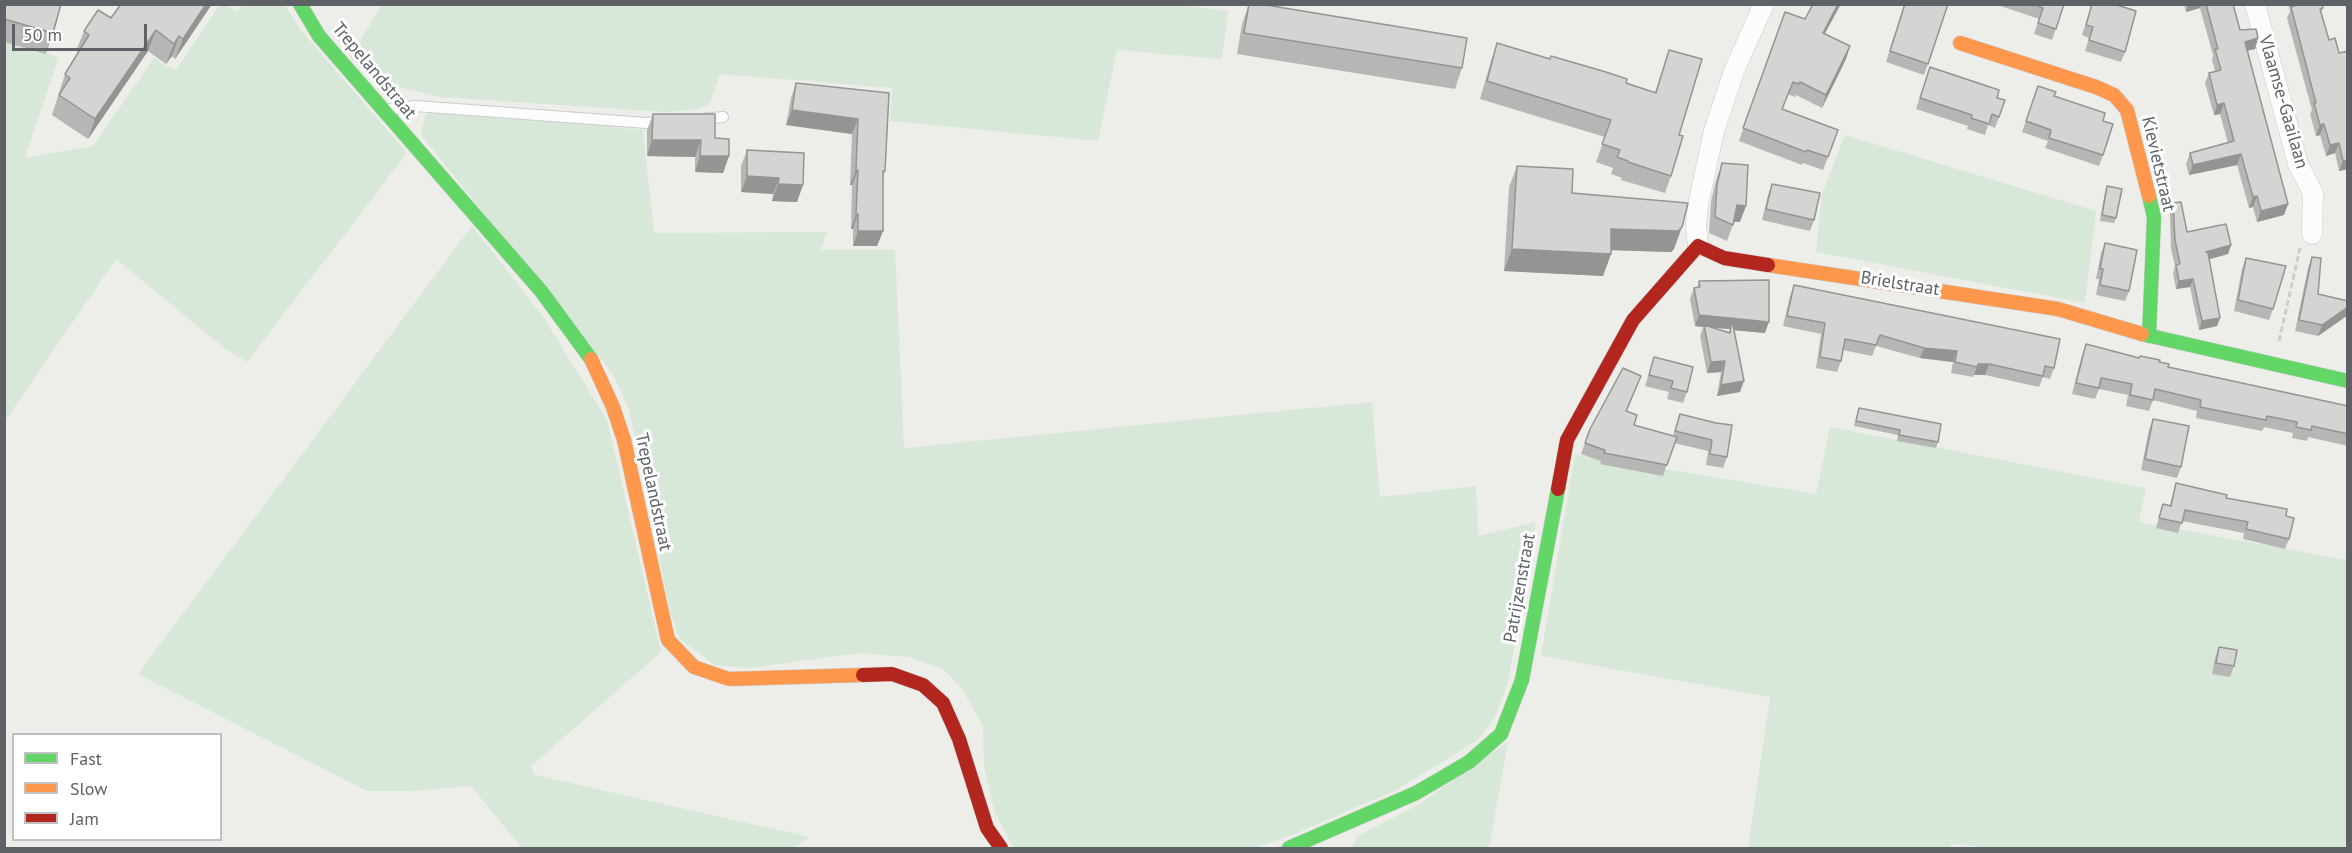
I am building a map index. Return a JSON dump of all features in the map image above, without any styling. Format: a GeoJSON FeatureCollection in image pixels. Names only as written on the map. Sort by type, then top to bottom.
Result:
{"type":"FeatureCollection","features":[{"type":"Feature","properties":{"kind":"street","name":"Trepelandstraat"},"geometry":{"type":"LineString","coordinates":[[300,4],[319,36],[382,110],[473,210],[541,291],[591,359],[613,406],[624,440],[668,640],[694,667],[729,679],[892,674],[923,685],[943,703],[959,739],[987,828],[1001,849]]}},
{"type":"Feature","properties":{"kind":"street"},"geometry":{"type":"LineString","coordinates":[[1698,246],[1696,225],[1698,205],[1714,131],[1734,70],[1764,4]]}},
{"type":"Feature","properties":{"kind":"street","name":"Vlaamse-Gaailaan"},"geometry":{"type":"LineString","coordinates":[[2255,4],[2298,164],[2313,194],[2312,234]]}},
{"type":"Feature","properties":{"kind":"street","name":"Kievietstraat"},"geometry":{"type":"LineString","coordinates":[[1960,43],[2096,87],[2114,95],[2127,110],[2154,217],[2149,336]]}},
{"type":"Feature","properties":{"kind":"street","name":"Brielstraat"},"geometry":{"type":"LineString","coordinates":[[1698,246],[1724,258],[2058,309],[2149,336],[2348,381]]}},
{"type":"Feature","properties":{"kind":"street","name":"Patrijzenstraat"},"geometry":{"type":"LineString","coordinates":[[1289,849],[1416,793],[1469,762],[1501,734],[1522,680],[1567,440],[1633,320],[1698,246]]}},
{"type":"Feature","properties":{"kind":"lane"},"geometry":{"type":"LineString","coordinates":[[382,110],[415,106],[647,123],[723,117]]}},
{"type":"Feature","properties":{"kind":"path"},"geometry":{"type":"LineString","coordinates":[[2274,363],[2300,248],[2312,234]]}},
{"type":"Feature","properties":{"kind":"green space"},"geometry":{"type":"Polygon","coordinates":[[[1168,4],[1228,11],[1222,59],[1117,50],[1098,141],[890,121],[892,88],[720,74],[710,104],[699,109],[666,112],[440,97],[378,79],[361,68],[350,57],[382,5],[1168,4]]]}},
{"type":"Feature","properties":{"kind":"green space"},"geometry":{"type":"Polygon","coordinates":[[[220,5],[226,5],[237,12],[243,5],[285,5],[299,28],[407,153],[247,362],[223,347],[116,259],[5,421],[5,41],[59,57],[25,158],[93,146],[154,58],[175,71],[220,5]]]}},
{"type":"Feature","properties":{"kind":"green space"},"geometry":{"type":"Polygon","coordinates":[[[438,109],[643,130],[654,233],[827,232],[821,250],[895,250],[904,448],[1372,402],[1380,497],[1476,486],[1478,536],[1536,522],[1508,682],[1495,717],[1478,740],[1396,790],[1297,833],[1255,848],[1014,848],[995,813],[984,766],[983,726],[962,689],[942,668],[908,657],[860,653],[748,668],[715,665],[680,639],[671,616],[629,409],[613,374],[421,135],[425,116],[438,109]]]}},
{"type":"Feature","properties":{"kind":"green space"},"geometry":{"type":"Polygon","coordinates":[[[1845,135],[2096,211],[2085,303],[1816,252],[1822,194],[1845,135]]]}},
{"type":"Feature","properties":{"kind":"green space"},"geometry":{"type":"Polygon","coordinates":[[[472,226],[542,315],[607,420],[661,652],[530,767],[535,775],[809,837],[795,848],[522,848],[471,786],[413,791],[367,791],[138,674],[472,226]]]}},
{"type":"Feature","properties":{"kind":"green space"},"geometry":{"type":"Polygon","coordinates":[[[1830,427],[2146,488],[2139,522],[2347,560],[2347,848],[1991,848],[1951,844],[1950,848],[1748,848],[1770,697],[1541,656],[1575,454],[1816,494],[1830,427]]]}},
{"type":"Feature","properties":{"kind":"green space"},"geometry":{"type":"Polygon","coordinates":[[[1508,742],[1489,848],[1352,848],[1357,836],[1416,806],[1508,742]]]}},
{"type":"Feature","properties":{"kind":"building"},"geometry":{"type":"Polygon","coordinates":[[[4,4],[61,4],[53,33],[4,19],[4,4]]]}},
{"type":"Feature","properties":{"kind":"building"},"geometry":{"type":"Polygon","coordinates":[[[121,4],[206,4],[183,39],[179,36],[174,44],[156,30],[95,119],[59,95],[70,78],[65,74],[89,35],[84,31],[98,10],[111,18],[121,4]]]}},
{"type":"Feature","properties":{"kind":"building"},"geometry":{"type":"Polygon","coordinates":[[[1249,4],[1467,38],[1462,68],[1244,33],[1249,4]]]}},
{"type":"Feature","properties":{"kind":"building"},"geometry":{"type":"Polygon","coordinates":[[[1813,4],[1838,4],[1823,33],[1850,46],[1826,95],[1800,82],[1799,84],[1793,82],[1782,109],[1838,130],[1828,157],[1807,150],[1806,152],[1743,128],[1785,12],[1805,19],[1813,4]]]}},
{"type":"Feature","properties":{"kind":"building"},"geometry":{"type":"Polygon","coordinates":[[[1905,4],[1948,4],[1928,64],[1890,51],[1905,4]]]}},
{"type":"Feature","properties":{"kind":"building"},"geometry":{"type":"Polygon","coordinates":[[[2033,4],[2064,4],[2056,29],[2038,23],[2043,8],[2033,4]]]}},
{"type":"Feature","properties":{"kind":"building"},"geometry":{"type":"Polygon","coordinates":[[[2092,4],[2114,4],[2136,11],[2125,52],[2089,40],[2093,27],[2086,25],[2092,4]]]}},
{"type":"Feature","properties":{"kind":"building"},"geometry":{"type":"Polygon","coordinates":[[[2206,4],[2233,4],[2240,30],[2256,29],[2258,38],[2245,42],[2288,204],[2261,211],[2257,196],[2253,197],[2241,154],[2193,165],[2190,153],[2234,141],[2224,103],[2217,105],[2209,73],[2221,70],[2206,4]]]}},
{"type":"Feature","properties":{"kind":"building"},"geometry":{"type":"Polygon","coordinates":[[[2294,4],[2322,4],[2323,8],[2320,9],[2329,40],[2335,38],[2339,53],[2348,51],[2348,160],[2343,161],[2339,143],[2330,145],[2324,124],[2320,125],[2291,7],[2295,6],[2294,4]]]}},
{"type":"Feature","properties":{"kind":"building"},"geometry":{"type":"Polygon","coordinates":[[[1497,43],[1550,59],[1551,56],[1606,72],[1627,79],[1626,83],[1656,93],[1669,50],[1702,59],[1679,135],[1683,136],[1671,176],[1617,157],[1620,150],[1602,144],[1611,120],[1487,81],[1497,43]]]}},
{"type":"Feature","properties":{"kind":"building"},"geometry":{"type":"Polygon","coordinates":[[[1930,67],[1999,90],[1997,98],[2005,100],[1999,117],[1992,114],[1989,124],[1971,118],[1972,115],[1920,98],[1930,67]]]}},
{"type":"Feature","properties":{"kind":"building"},"geometry":{"type":"Polygon","coordinates":[[[796,83],[889,93],[885,171],[883,171],[883,231],[858,231],[858,214],[856,214],[858,170],[856,170],[858,119],[792,110],[796,83]]]}},
{"type":"Feature","properties":{"kind":"building"},"geometry":{"type":"Polygon","coordinates":[[[2038,86],[2056,92],[2054,96],[2105,113],[2103,121],[2113,124],[2103,155],[2049,138],[2051,130],[2026,121],[2038,86]]]}},
{"type":"Feature","properties":{"kind":"building"},"geometry":{"type":"Polygon","coordinates":[[[653,114],[715,114],[715,138],[729,139],[729,156],[700,156],[701,140],[652,140],[653,114]]]}},
{"type":"Feature","properties":{"kind":"building"},"geometry":{"type":"Polygon","coordinates":[[[747,150],[804,153],[803,185],[778,184],[779,178],[747,176],[747,150]]]}},
{"type":"Feature","properties":{"kind":"building"},"geometry":{"type":"Polygon","coordinates":[[[1722,163],[1748,165],[1746,206],[1737,205],[1733,225],[1715,217],[1717,185],[1722,163]]]}},
{"type":"Feature","properties":{"kind":"building"},"geometry":{"type":"Polygon","coordinates":[[[1517,166],[1573,169],[1572,193],[1688,203],[1682,227],[1678,231],[1611,229],[1611,254],[1512,249],[1517,166]]]}},
{"type":"Feature","properties":{"kind":"building"},"geometry":{"type":"Polygon","coordinates":[[[1772,184],[1820,193],[1814,220],[1766,209],[1772,184]]]}},
{"type":"Feature","properties":{"kind":"building"},"geometry":{"type":"Polygon","coordinates":[[[2107,186],[2122,189],[2116,218],[2102,215],[2107,186]]]}},
{"type":"Feature","properties":{"kind":"building"},"geometry":{"type":"Polygon","coordinates":[[[2181,202],[2187,232],[2226,224],[2231,245],[2206,252],[2220,318],[2202,321],[2193,279],[2179,281],[2176,265],[2180,264],[2175,240],[2173,203],[2181,202]]]}},
{"type":"Feature","properties":{"kind":"building"},"geometry":{"type":"Polygon","coordinates":[[[2105,243],[2137,250],[2129,291],[2100,285],[2103,269],[2100,269],[2105,243]]]}},
{"type":"Feature","properties":{"kind":"building"},"geometry":{"type":"Polygon","coordinates":[[[2312,257],[2321,258],[2318,294],[2348,301],[2348,307],[2322,325],[2299,320],[2312,257]]]}},
{"type":"Feature","properties":{"kind":"building"},"geometry":{"type":"Polygon","coordinates":[[[2246,258],[2286,266],[2273,309],[2238,300],[2246,258]]]}},
{"type":"Feature","properties":{"kind":"building"},"geometry":{"type":"Polygon","coordinates":[[[1769,280],[1769,322],[1699,315],[1694,288],[1700,287],[1699,281],[1769,280]]]}},
{"type":"Feature","properties":{"kind":"building"},"geometry":{"type":"Polygon","coordinates":[[[1794,285],[2060,339],[2054,368],[2045,366],[2043,376],[1989,364],[1978,364],[1977,367],[1955,362],[1957,351],[1924,348],[1880,335],[1876,345],[1845,339],[1841,361],[1820,357],[1825,323],[1787,316],[1794,285]]]}},
{"type":"Feature","properties":{"kind":"building"},"geometry":{"type":"Polygon","coordinates":[[[1704,325],[1730,333],[1731,325],[1733,325],[1744,381],[1721,385],[1725,361],[1711,362],[1704,325]]]}},
{"type":"Feature","properties":{"kind":"building"},"geometry":{"type":"Polygon","coordinates":[[[2086,344],[2139,358],[2140,356],[2160,360],[2159,362],[2169,364],[2168,367],[2348,406],[2348,434],[2312,426],[2311,430],[2296,427],[2297,422],[2267,416],[2266,420],[2200,407],[2201,400],[2155,389],[2153,400],[2130,395],[2132,384],[2101,378],[2099,388],[2076,383],[2086,344]]]}},
{"type":"Feature","properties":{"kind":"building"},"geometry":{"type":"Polygon","coordinates":[[[1654,357],[1693,367],[1687,392],[1671,388],[1673,381],[1649,375],[1654,357]]]}},
{"type":"Feature","properties":{"kind":"building"},"geometry":{"type":"Polygon","coordinates":[[[1623,368],[1641,376],[1626,411],[1637,415],[1634,425],[1677,437],[1667,465],[1604,453],[1605,450],[1585,443],[1590,429],[1623,368]]]}},
{"type":"Feature","properties":{"kind":"building"},"geometry":{"type":"Polygon","coordinates":[[[1859,408],[1941,424],[1938,442],[1899,435],[1900,430],[1856,421],[1859,408]]]}},
{"type":"Feature","properties":{"kind":"building"},"geometry":{"type":"Polygon","coordinates":[[[1680,414],[1732,425],[1727,457],[1710,454],[1712,440],[1675,431],[1680,414]]]}},
{"type":"Feature","properties":{"kind":"building"},"geometry":{"type":"Polygon","coordinates":[[[2153,419],[2189,426],[2181,467],[2145,459],[2153,419]]]}},
{"type":"Feature","properties":{"kind":"building"},"geometry":{"type":"Polygon","coordinates":[[[2176,483],[2227,495],[2226,498],[2287,509],[2286,516],[2294,518],[2289,539],[2246,529],[2248,522],[2185,510],[2182,523],[2159,518],[2163,504],[2171,506],[2176,483]]]}},
{"type":"Feature","properties":{"kind":"building"},"geometry":{"type":"Polygon","coordinates":[[[2219,647],[2237,650],[2234,666],[2216,663],[2219,647]]]}},
{"type":"Feature","properties":{"kind":"traffic: fast"},"geometry":{"type":"LineString","coordinates":[[300,4],[319,36],[541,291],[591,359]]}},
{"type":"Feature","properties":{"kind":"traffic: fast"},"geometry":{"type":"LineString","coordinates":[[2149,196],[2154,217],[2149,336]]}},
{"type":"Feature","properties":{"kind":"traffic: fast"},"geometry":{"type":"LineString","coordinates":[[2142,334],[2348,381]]}},
{"type":"Feature","properties":{"kind":"traffic: fast"},"geometry":{"type":"LineString","coordinates":[[1289,848],[1416,793],[1469,762],[1501,734],[1522,680],[1558,489]]}},
{"type":"Feature","properties":{"kind":"traffic: slow"},"geometry":{"type":"LineString","coordinates":[[1960,43],[2096,87],[2114,95],[2127,110],[2149,196]]}},
{"type":"Feature","properties":{"kind":"traffic: slow"},"geometry":{"type":"LineString","coordinates":[[1768,265],[2058,309],[2142,334]]}},
{"type":"Feature","properties":{"kind":"traffic: slow"},"geometry":{"type":"LineString","coordinates":[[591,359],[613,407],[624,440],[668,640],[694,667],[729,679],[863,675]]}},
{"type":"Feature","properties":{"kind":"traffic: jam"},"geometry":{"type":"LineString","coordinates":[[1558,489],[1567,440],[1633,320],[1698,246],[1724,258],[1768,265]]}},
{"type":"Feature","properties":{"kind":"traffic: jam"},"geometry":{"type":"LineString","coordinates":[[863,675],[892,674],[923,685],[943,703],[959,739],[987,828],[1001,848]]}}]}
